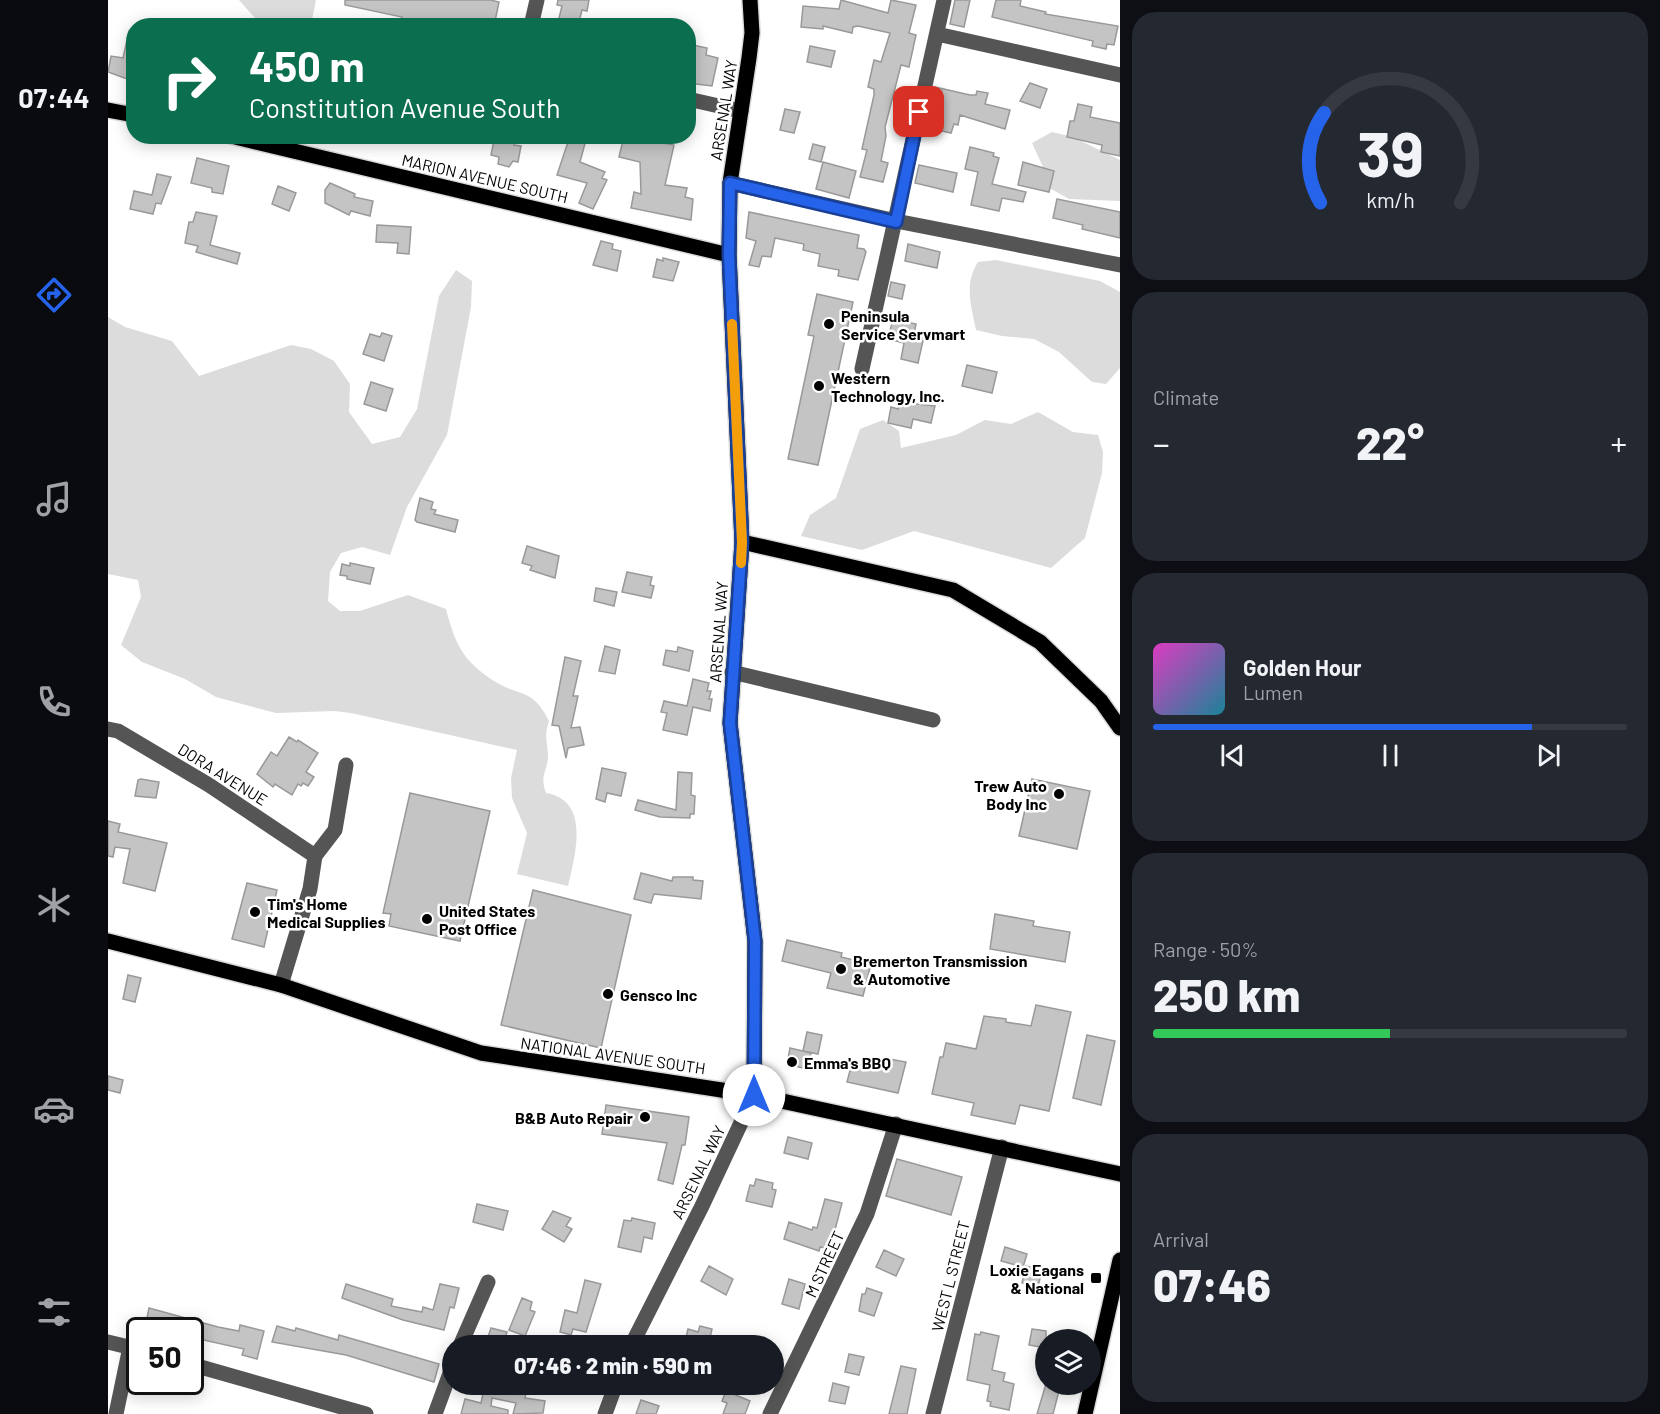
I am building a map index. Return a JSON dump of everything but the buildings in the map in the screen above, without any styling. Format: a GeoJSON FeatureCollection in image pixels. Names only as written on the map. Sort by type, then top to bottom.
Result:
{"type":"FeatureCollection","features":[{"type":"Feature","properties":{"kind":"main road","name":"ARSENAL WAY"},"geometry":{"type":"LineString","coordinates":[[750,0],[752,33],[730,183],[729,255],[742,542],[730,723],[755,941],[754,1095]]}},
{"type":"Feature","properties":{"kind":"main road"},"geometry":{"type":"LineString","coordinates":[[108,110],[126,113]]}},
{"type":"Feature","properties":{"kind":"main road","name":"MARION AVENUE SOUTH"},"geometry":{"type":"LineString","coordinates":[[264,144],[729,255]]}},
{"type":"Feature","properties":{"kind":"main road"},"geometry":{"type":"LineString","coordinates":[[742,542],[952,590],[1040,642],[1101,701],[1120,728]]}},
{"type":"Feature","properties":{"kind":"main road","name":"NATIONAL AVENUE SOUTH"},"geometry":{"type":"LineString","coordinates":[[108,941],[281,985],[481,1053],[754,1095],[1120,1174]]}},
{"type":"Feature","properties":{"kind":"main road"},"geometry":{"type":"LineString","coordinates":[[1085,1414],[1120,1260]]}},
{"type":"Feature","properties":{"kind":"street"},"geometry":{"type":"LineString","coordinates":[[533,18],[537,0]]}},
{"type":"Feature","properties":{"kind":"street"},"geometry":{"type":"LineString","coordinates":[[862,369],[944,0]]}},
{"type":"Feature","properties":{"kind":"street"},"geometry":{"type":"LineString","coordinates":[[937,34],[1120,75]]}},
{"type":"Feature","properties":{"kind":"street"},"geometry":{"type":"LineString","coordinates":[[696,101],[741,111]]}},
{"type":"Feature","properties":{"kind":"street"},"geometry":{"type":"LineString","coordinates":[[730,183],[896,222],[1120,265]]}},
{"type":"Feature","properties":{"kind":"street"},"geometry":{"type":"LineString","coordinates":[[732,672],[933,720]]}},
{"type":"Feature","properties":{"kind":"street","name":"DORA AVENUE"},"geometry":{"type":"LineString","coordinates":[[108,729],[118,731],[209,785],[315,856]]}},
{"type":"Feature","properties":{"kind":"street"},"geometry":{"type":"LineString","coordinates":[[281,985],[310,889],[315,856],[335,830],[346,765]]}},
{"type":"Feature","properties":{"kind":"street","name":"ARSENAL WAY"},"geometry":{"type":"LineString","coordinates":[[637,1335],[702,1206],[754,1095]]}},
{"type":"Feature","properties":{"kind":"street","name":"M STREET"},"geometry":{"type":"LineString","coordinates":[[770,1414],[867,1214],[896,1124]]}},
{"type":"Feature","properties":{"kind":"street","name":"WEST L STREET"},"geometry":{"type":"LineString","coordinates":[[933,1414],[1002,1147]]}},
{"type":"Feature","properties":{"kind":"street"},"geometry":{"type":"LineString","coordinates":[[465,1335],[488,1282]]}},
{"type":"Feature","properties":{"kind":"street"},"geometry":{"type":"LineString","coordinates":[[108,1342],[126,1347]]}},
{"type":"Feature","properties":{"kind":"street"},"geometry":{"type":"LineString","coordinates":[[204,1368],[366,1414]]}},
{"type":"Feature","properties":{"kind":"street"},"geometry":{"type":"LineString","coordinates":[[116,1414],[126,1380]]}},
{"type":"Feature","properties":{"kind":"street"},"geometry":{"type":"LineString","coordinates":[[435,1414],[442,1395]]}},
{"type":"Feature","properties":{"kind":"street"},"geometry":{"type":"LineString","coordinates":[[605,1414],[612,1395]]}},
{"type":"Feature","properties":{"kind":"shaded area"},"geometry":{"type":"Polygon","coordinates":[[[239,0],[316,0],[312,18],[255,18],[239,0]]]}},
{"type":"Feature","properties":{"kind":"shaded area"},"geometry":{"type":"Polygon","coordinates":[[[1052,132],[1073,137],[1120,160],[1120,201],[1069,199],[1044,185],[1043,167],[1032,143],[1052,132]]]}},
{"type":"Feature","properties":{"kind":"shaded area"},"geometry":{"type":"Polygon","coordinates":[[[996,260],[1100,281],[1120,292],[1120,368],[1106,384],[1092,382],[1059,352],[1034,339],[1002,336],[976,330],[970,295],[971,278],[978,262],[996,260]]]}},
{"type":"Feature","properties":{"kind":"shaded area"},"geometry":{"type":"Polygon","coordinates":[[[456,270],[472,281],[471,307],[447,435],[407,507],[390,555],[362,547],[341,553],[330,572],[328,601],[340,611],[360,611],[408,595],[446,609],[457,642],[468,659],[483,674],[531,698],[543,710],[549,721],[546,734],[548,760],[544,787],[546,793],[560,798],[569,806],[575,818],[576,845],[568,886],[517,874],[527,833],[512,798],[511,778],[517,750],[351,713],[334,711],[276,713],[216,697],[185,679],[142,662],[121,645],[141,597],[138,580],[108,574],[108,317],[125,327],[172,341],[199,376],[291,345],[311,349],[334,361],[350,384],[349,412],[372,444],[400,437],[417,409],[439,296],[456,270]]]}},
{"type":"Feature","properties":{"kind":"shaded area"},"geometry":{"type":"Polygon","coordinates":[[[1038,412],[1073,432],[1098,435],[1103,452],[1102,473],[1085,538],[1051,568],[914,531],[862,550],[801,536],[810,515],[836,498],[860,429],[883,420],[899,431],[901,448],[956,435],[985,420],[1011,424],[1038,412]]]}},
{"type":"Feature","properties":{"kind":"slow traffic"},"geometry":{"type":"LineString","coordinates":[[732,324],[741,563]]}},
{"type":"Feature","properties":{"kind":"place","name":"Peninsula Service Servmart"},"geometry":{"type":"Point","coordinates":[829,324]}},
{"type":"Feature","properties":{"kind":"place","name":"Western Technology, Inc."},"geometry":{"type":"Point","coordinates":[819,386]}},
{"type":"Feature","properties":{"kind":"place","name":"Trew Auto Body Inc"},"geometry":{"type":"Point","coordinates":[1059,794]}},
{"type":"Feature","properties":{"kind":"place","name":"Tim's Home Medical Supplies"},"geometry":{"type":"Point","coordinates":[255,912]}},
{"type":"Feature","properties":{"kind":"place","name":"United States Post Office"},"geometry":{"type":"Point","coordinates":[427,919]}},
{"type":"Feature","properties":{"kind":"place","name":"Bremerton Transmission & Automotive"},"geometry":{"type":"Point","coordinates":[841,969]}},
{"type":"Feature","properties":{"kind":"place","name":"Gensco Inc"},"geometry":{"type":"Point","coordinates":[608,994]}},
{"type":"Feature","properties":{"kind":"place","name":"Emma's BBQ"},"geometry":{"type":"Point","coordinates":[792,1062]}},
{"type":"Feature","properties":{"kind":"place","name":"B&B Auto Repair"},"geometry":{"type":"Point","coordinates":[645,1117]}},
{"type":"Feature","properties":{"kind":"place","name":"Loxie Eagans & National"},"geometry":{"type":"Point","coordinates":[1096,1278]}},
{"type":"Feature","properties":{"kind":"route"},"geometry":{"type":"LineString","coordinates":[[754,1095],[755,941],[730,723],[742,542],[729,255],[730,183],[896,222],[919,112]]}}]}
